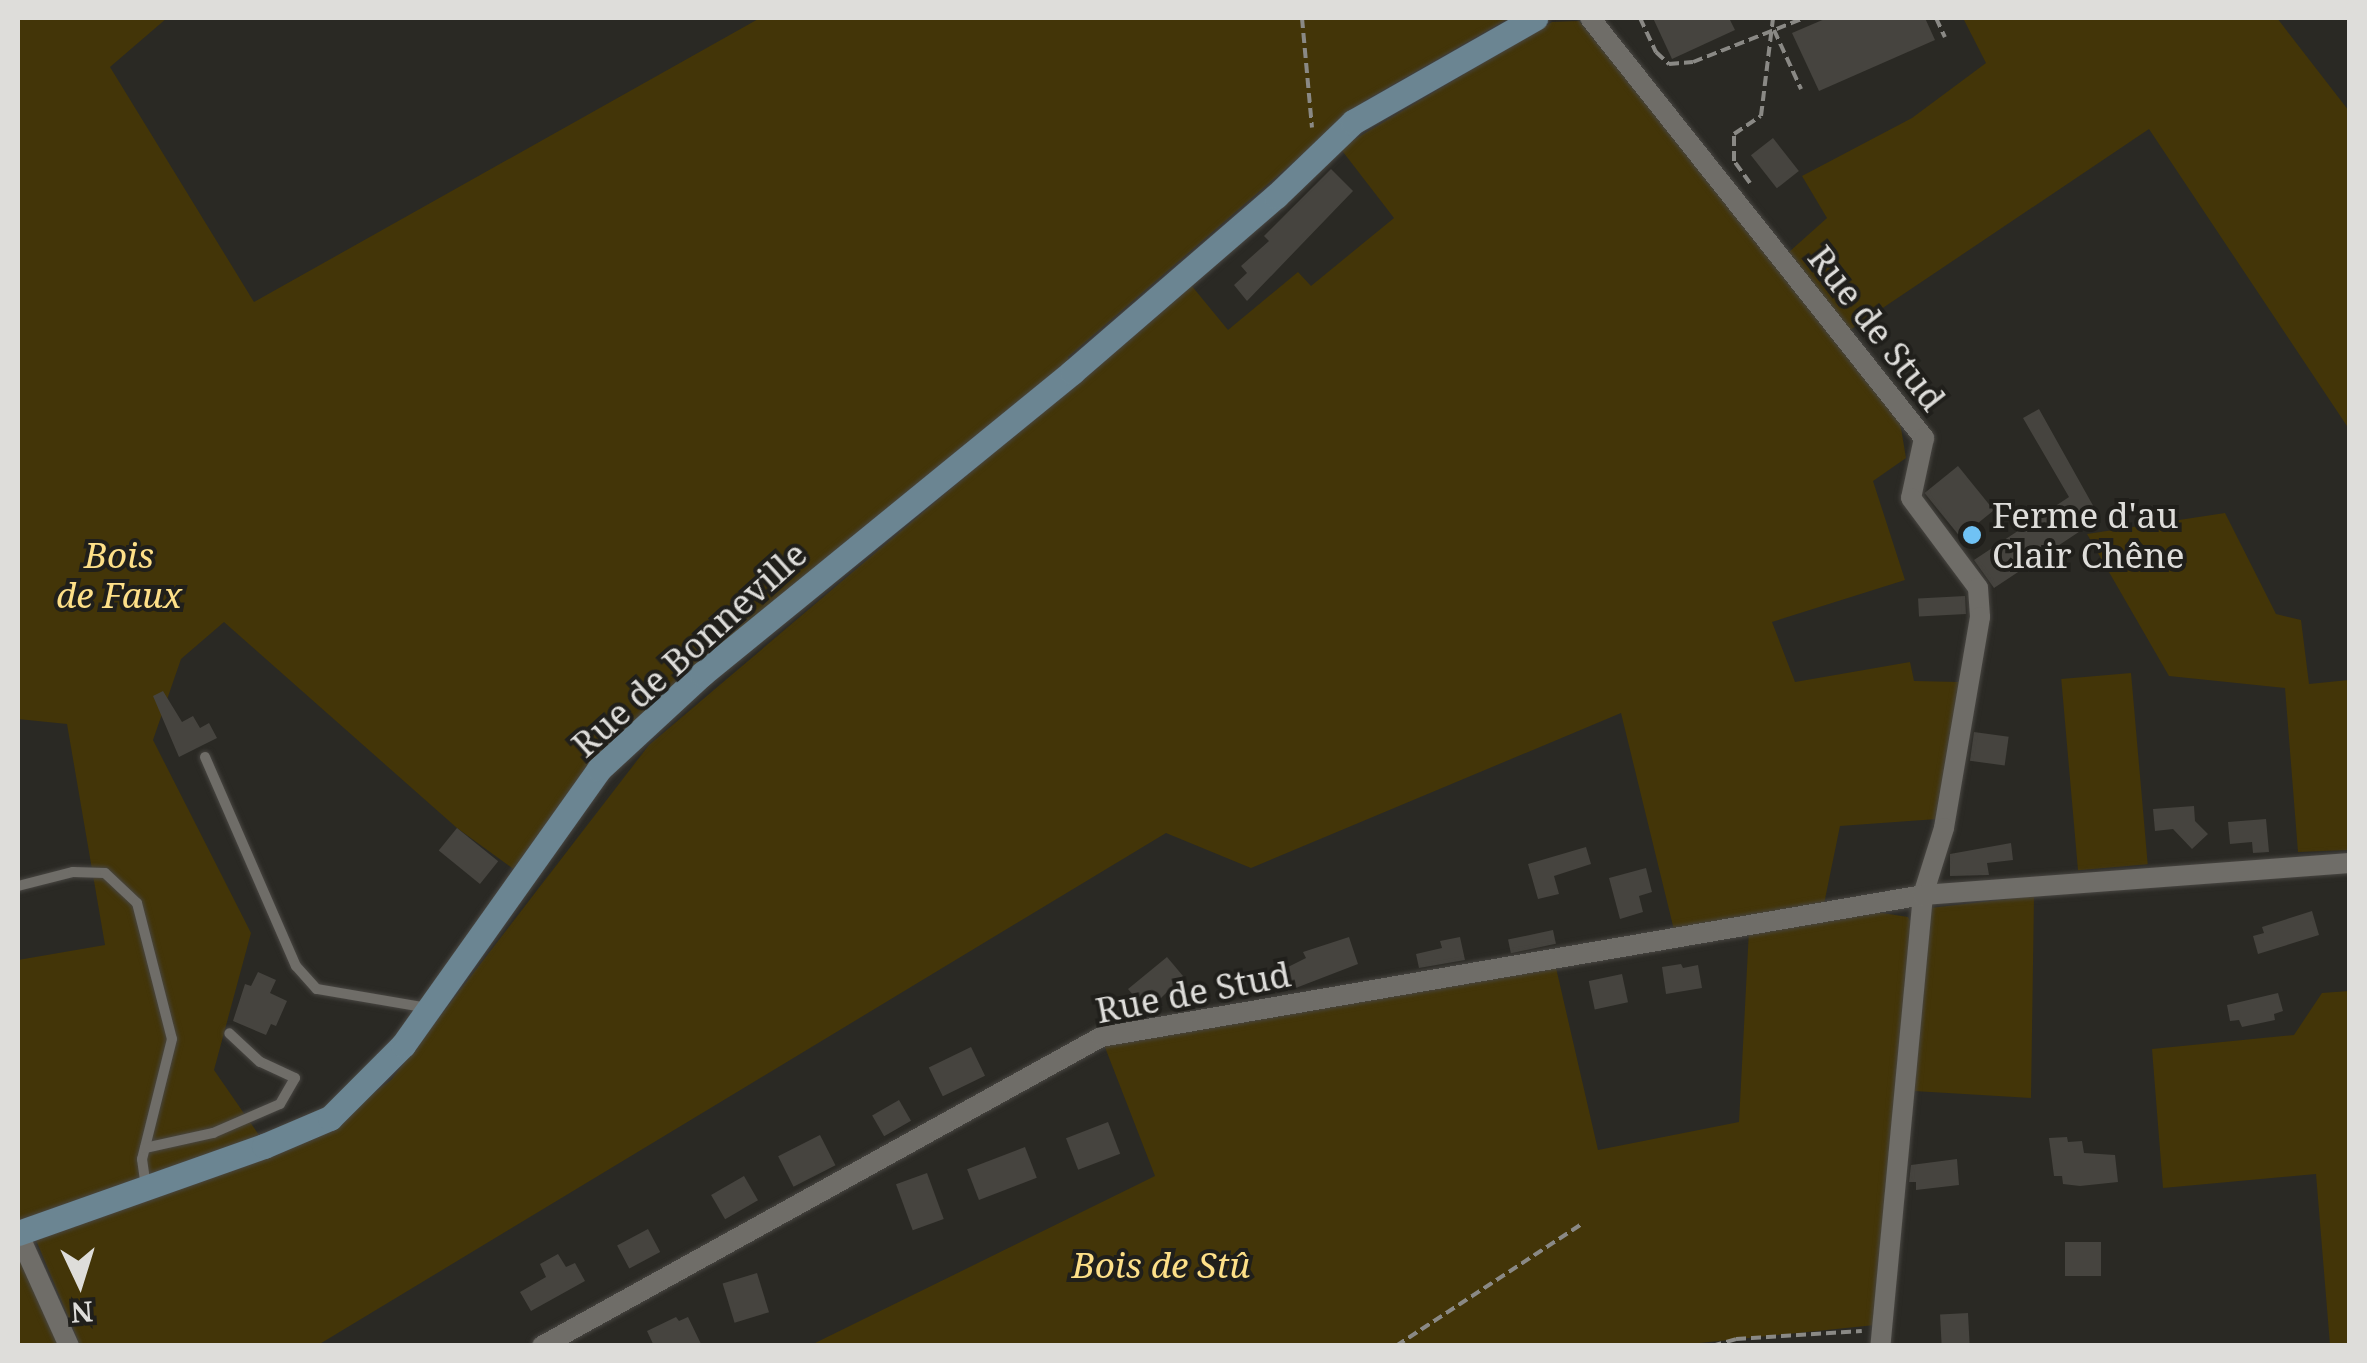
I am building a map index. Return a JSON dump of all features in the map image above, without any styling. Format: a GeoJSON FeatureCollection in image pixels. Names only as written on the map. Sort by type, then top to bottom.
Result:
{"type":"FeatureCollection","features":[{"type":"Feature","properties":{"kind":"street","name":"Rue de Bonneville"},"geometry":{"type":"LineString","coordinates":[[18,1233],[330,1118],[403,1046],[599,769],[702,674],[1072,372],[1276,196],[1353,122],[1535,18]]}},
{"type":"Feature","properties":{"kind":"street","name":"Rue de Stud"},"geometry":{"type":"LineString","coordinates":[[1590,18],[1924,438],[1911,498],[1978,588],[1980,617],[1944,828],[1924,896],[1881,1338]]}},
{"type":"Feature","properties":{"kind":"street","name":"Rue de Stud"},"geometry":{"type":"LineString","coordinates":[[542,1346],[1101,1038],[1924,896],[2350,863]]}},
{"type":"Feature","properties":{"kind":"street"},"geometry":{"type":"LineString","coordinates":[[18,1233],[69,1346]]}},
{"type":"Feature","properties":{"kind":"lane"},"geometry":{"type":"LineString","coordinates":[[205,757],[296,966],[317,989],[429,1008]]}},
{"type":"Feature","properties":{"kind":"lane"},"geometry":{"type":"LineString","coordinates":[[18,886],[74,872],[105,873],[136,903],[172,1038],[145,1148],[146,1188]]}},
{"type":"Feature","properties":{"kind":"lane"},"geometry":{"type":"LineString","coordinates":[[145,1148],[213,1133],[280,1104],[295,1078],[260,1062],[228,1034]]}},
{"type":"Feature","properties":{"kind":"path"},"geometry":{"type":"LineString","coordinates":[[1302,18],[1308,109],[1318,152]]}},
{"type":"Feature","properties":{"kind":"path"},"geometry":{"type":"LineString","coordinates":[[1640,18],[1656,52],[1669,64],[1693,62],[1804,18]]}},
{"type":"Feature","properties":{"kind":"path"},"geometry":{"type":"LineString","coordinates":[[1754,188],[1734,161],[1734,134],[1761,116],[1773,18]]}},
{"type":"Feature","properties":{"kind":"path"},"geometry":{"type":"LineString","coordinates":[[1936,18],[1945,37]]}},
{"type":"Feature","properties":{"kind":"path"},"geometry":{"type":"LineString","coordinates":[[1774,30],[1801,90]]}},
{"type":"Feature","properties":{"kind":"path"},"geometry":{"type":"LineString","coordinates":[[1396,1346],[1582,1222]]}},
{"type":"Feature","properties":{"kind":"path"},"geometry":{"type":"LineString","coordinates":[[1712,1346],[1736,1339],[1881,1338]]}},
{"type":"Feature","properties":{"kind":"green space","name":"Bois de Faux"},"geometry":{"type":"Polygon","coordinates":[[[18,18],[167,18],[110,67],[254,302],[760,18],[1509,18],[1364,101],[1068,357],[1072,372],[599,769],[523,876],[457,828],[224,622],[181,659],[153,740],[251,933],[214,1070],[261,1138],[18,1233],[18,960],[105,945],[67,724],[18,719],[18,18]]]}},
{"type":"Feature","properties":{"kind":"green space"},"geometry":{"type":"Polygon","coordinates":[[[1963,18],[2277,18],[2349,111],[2349,429],[2149,129],[1850,330],[1789,252],[1827,218],[1802,176],[1912,118],[1986,63],[1963,18]]]}},
{"type":"Feature","properties":{"kind":"green space"},"geometry":{"type":"Polygon","coordinates":[[[1579,21],[1835,333],[1900,422],[1906,458],[1873,481],[1905,580],[1772,622],[1795,682],[1910,662],[1914,681],[1959,682],[1937,819],[1840,826],[1824,904],[1674,930],[1621,713],[1251,868],[1166,833],[318,1345],[80,1345],[36,1240],[315,1138],[391,1080],[649,745],[1191,285],[1228,330],[1298,272],[1311,286],[1394,218],[1340,148],[1552,22],[1579,21]]]}},
{"type":"Feature","properties":{"kind":"green space"},"geometry":{"type":"Polygon","coordinates":[[[2225,513],[2276,614],[2301,620],[2309,684],[2349,680],[2349,850],[2298,852],[2285,688],[2169,676],[2087,534],[2225,513]]]}},
{"type":"Feature","properties":{"kind":"green space"},"geometry":{"type":"Polygon","coordinates":[[[2131,673],[2148,864],[2078,870],[2061,679],[2131,673]]]}},
{"type":"Feature","properties":{"kind":"green space"},"geometry":{"type":"Polygon","coordinates":[[[2034,896],[2031,1098],[1914,1091],[1930,908],[2034,896]]]}},
{"type":"Feature","properties":{"kind":"green space","name":"Bois de Stû"},"geometry":{"type":"Polygon","coordinates":[[[1876,912],[1908,917],[1918,935],[1875,1325],[1670,1346],[809,1346],[1155,1176],[1101,1037],[1554,959],[1598,1150],[1739,1122],[1749,930],[1876,912]]]}},
{"type":"Feature","properties":{"kind":"green space"},"geometry":{"type":"Polygon","coordinates":[[[2349,991],[2349,1345],[2330,1345],[2316,1174],[2163,1188],[2152,1049],[2294,1035],[2322,993],[2349,991]]]}},
{"type":"Feature","properties":{"kind":"green space"},"geometry":{"type":"Polygon","coordinates":[[[18,1233],[62,1346],[18,1345],[18,1233]]]}},
{"type":"Feature","properties":{"kind":"building"},"geometry":{"type":"Polygon","coordinates":[[[1653,18],[1729,18],[1735,30],[1672,59],[1653,18]]]}},
{"type":"Feature","properties":{"kind":"building"},"geometry":{"type":"Polygon","coordinates":[[[1827,18],[1925,18],[1935,40],[1819,91],[1792,33],[1827,18]]]}},
{"type":"Feature","properties":{"kind":"building"},"geometry":{"type":"Polygon","coordinates":[[[1773,138],[1799,171],[1777,188],[1751,155],[1773,138]]]}},
{"type":"Feature","properties":{"kind":"building"},"geometry":{"type":"Polygon","coordinates":[[[1331,169],[1353,191],[1247,301],[1234,285],[1247,273],[1241,266],[1269,241],[1264,236],[1331,169]]]}},
{"type":"Feature","properties":{"kind":"building"},"geometry":{"type":"Polygon","coordinates":[[[2039,409],[2100,518],[1994,588],[1974,560],[2069,497],[2023,418],[2039,409]]]}},
{"type":"Feature","properties":{"kind":"building"},"geometry":{"type":"Polygon","coordinates":[[[1958,466],[1994,510],[1960,537],[1925,493],[1958,466]]]}},
{"type":"Feature","properties":{"kind":"building"},"geometry":{"type":"Polygon","coordinates":[[[1965,596],[1966,614],[1919,616],[1918,598],[1965,596]]]}},
{"type":"Feature","properties":{"kind":"building"},"geometry":{"type":"Polygon","coordinates":[[[163,691],[182,722],[193,716],[200,728],[209,723],[217,738],[179,757],[153,696],[163,691]]]}},
{"type":"Feature","properties":{"kind":"building"},"geometry":{"type":"Polygon","coordinates":[[[1974,732],[2009,737],[2005,766],[1970,761],[1974,732]]]}},
{"type":"Feature","properties":{"kind":"building"},"geometry":{"type":"Polygon","coordinates":[[[2194,806],[2195,821],[2208,834],[2192,849],[2173,829],[2155,831],[2153,809],[2194,806]]]}},
{"type":"Feature","properties":{"kind":"building"},"geometry":{"type":"Polygon","coordinates":[[[2266,819],[2269,852],[2253,853],[2252,842],[2230,844],[2228,822],[2266,819]]]}},
{"type":"Feature","properties":{"kind":"building"},"geometry":{"type":"Polygon","coordinates":[[[457,828],[498,861],[480,884],[439,851],[457,828]]]}},
{"type":"Feature","properties":{"kind":"building"},"geometry":{"type":"Polygon","coordinates":[[[2011,843],[2013,860],[1987,863],[1989,875],[1950,876],[1950,854],[2011,843]]]}},
{"type":"Feature","properties":{"kind":"building"},"geometry":{"type":"Polygon","coordinates":[[[1586,847],[1591,864],[1554,876],[1559,894],[1538,899],[1528,864],[1586,847]]]}},
{"type":"Feature","properties":{"kind":"building"},"geometry":{"type":"Polygon","coordinates":[[[1646,868],[1652,892],[1639,896],[1643,912],[1620,919],[1609,878],[1646,868]]]}},
{"type":"Feature","properties":{"kind":"building"},"geometry":{"type":"Polygon","coordinates":[[[2312,911],[2319,935],[2258,954],[2253,936],[2264,933],[2262,927],[2312,911]]]}},
{"type":"Feature","properties":{"kind":"building"},"geometry":{"type":"Polygon","coordinates":[[[1553,930],[1556,944],[1511,953],[1508,940],[1553,930]]]}},
{"type":"Feature","properties":{"kind":"building"},"geometry":{"type":"Polygon","coordinates":[[[1349,937],[1358,964],[1288,991],[1280,971],[1306,958],[1303,952],[1349,937]]]}},
{"type":"Feature","properties":{"kind":"building"},"geometry":{"type":"Polygon","coordinates":[[[1460,937],[1465,960],[1419,968],[1416,954],[1442,948],[1440,941],[1460,937]]]}},
{"type":"Feature","properties":{"kind":"building"},"geometry":{"type":"Polygon","coordinates":[[[1167,957],[1183,976],[1154,1005],[1144,1008],[1128,989],[1167,957]]]}},
{"type":"Feature","properties":{"kind":"building"},"geometry":{"type":"Polygon","coordinates":[[[1681,964],[1683,968],[1698,965],[1702,988],[1666,994],[1662,967],[1681,964]]]}},
{"type":"Feature","properties":{"kind":"building"},"geometry":{"type":"Polygon","coordinates":[[[258,972],[276,980],[270,993],[287,1001],[276,1026],[271,1024],[266,1035],[233,1021],[245,984],[251,986],[258,972]]]}},
{"type":"Feature","properties":{"kind":"building"},"geometry":{"type":"Polygon","coordinates":[[[1622,974],[1628,1002],[1595,1009],[1589,981],[1622,974]]]}},
{"type":"Feature","properties":{"kind":"building"},"geometry":{"type":"Polygon","coordinates":[[[2278,993],[2283,1011],[2274,1014],[2275,1020],[2242,1027],[2239,1020],[2230,1021],[2227,1005],[2278,993]]]}},
{"type":"Feature","properties":{"kind":"building"},"geometry":{"type":"Polygon","coordinates":[[[971,1047],[985,1076],[943,1096],[929,1068],[971,1047]]]}},
{"type":"Feature","properties":{"kind":"building"},"geometry":{"type":"Polygon","coordinates":[[[899,1100],[911,1121],[884,1136],[872,1116],[899,1100]]]}},
{"type":"Feature","properties":{"kind":"building"},"geometry":{"type":"Polygon","coordinates":[[[1108,1122],[1120,1154],[1078,1170],[1066,1138],[1108,1122]]]}},
{"type":"Feature","properties":{"kind":"building"},"geometry":{"type":"Polygon","coordinates":[[[820,1135],[835,1165],[794,1187],[778,1156],[820,1135]]]}},
{"type":"Feature","properties":{"kind":"building"},"geometry":{"type":"Polygon","coordinates":[[[2067,1137],[2068,1142],[2082,1141],[2084,1153],[2115,1155],[2118,1182],[2063,1184],[2062,1176],[2054,1176],[2049,1138],[2067,1137]]]}},
{"type":"Feature","properties":{"kind":"building"},"geometry":{"type":"Polygon","coordinates":[[[1025,1147],[1037,1178],[979,1200],[967,1169],[1025,1147]]]}},
{"type":"Feature","properties":{"kind":"building"},"geometry":{"type":"Polygon","coordinates":[[[1957,1159],[1959,1185],[1916,1190],[1916,1182],[1909,1182],[1911,1165],[1957,1159]]]}},
{"type":"Feature","properties":{"kind":"building"},"geometry":{"type":"Polygon","coordinates":[[[927,1173],[944,1219],[913,1230],[896,1184],[927,1173]]]}},
{"type":"Feature","properties":{"kind":"building"},"geometry":{"type":"Polygon","coordinates":[[[744,1176],[758,1200],[725,1219],[711,1195],[744,1176]]]}},
{"type":"Feature","properties":{"kind":"building"},"geometry":{"type":"Polygon","coordinates":[[[648,1229],[660,1252],[629,1268],[617,1245],[648,1229]]]}},
{"type":"Feature","properties":{"kind":"building"},"geometry":{"type":"Polygon","coordinates":[[[2065,1242],[2101,1242],[2101,1276],[2065,1276],[2065,1242]]]}},
{"type":"Feature","properties":{"kind":"building"},"geometry":{"type":"Polygon","coordinates":[[[558,1254],[566,1267],[575,1263],[585,1281],[531,1311],[520,1292],[546,1277],[540,1264],[558,1254]]]}},
{"type":"Feature","properties":{"kind":"building"},"geometry":{"type":"Polygon","coordinates":[[[757,1273],[769,1312],[735,1323],[723,1284],[757,1273]]]}},
{"type":"Feature","properties":{"kind":"building"},"geometry":{"type":"Polygon","coordinates":[[[1968,1313],[1970,1346],[1942,1346],[1940,1314],[1968,1313]]]}},
{"type":"Feature","properties":{"kind":"building"},"geometry":{"type":"Polygon","coordinates":[[[676,1317],[679,1321],[688,1317],[702,1346],[654,1346],[647,1331],[676,1317]]]}},
{"type":"Feature","properties":{"kind":"place","name":"Ferme d'au Clair Chêne"},"geometry":{"type":"Point","coordinates":[1972,535]}}]}
